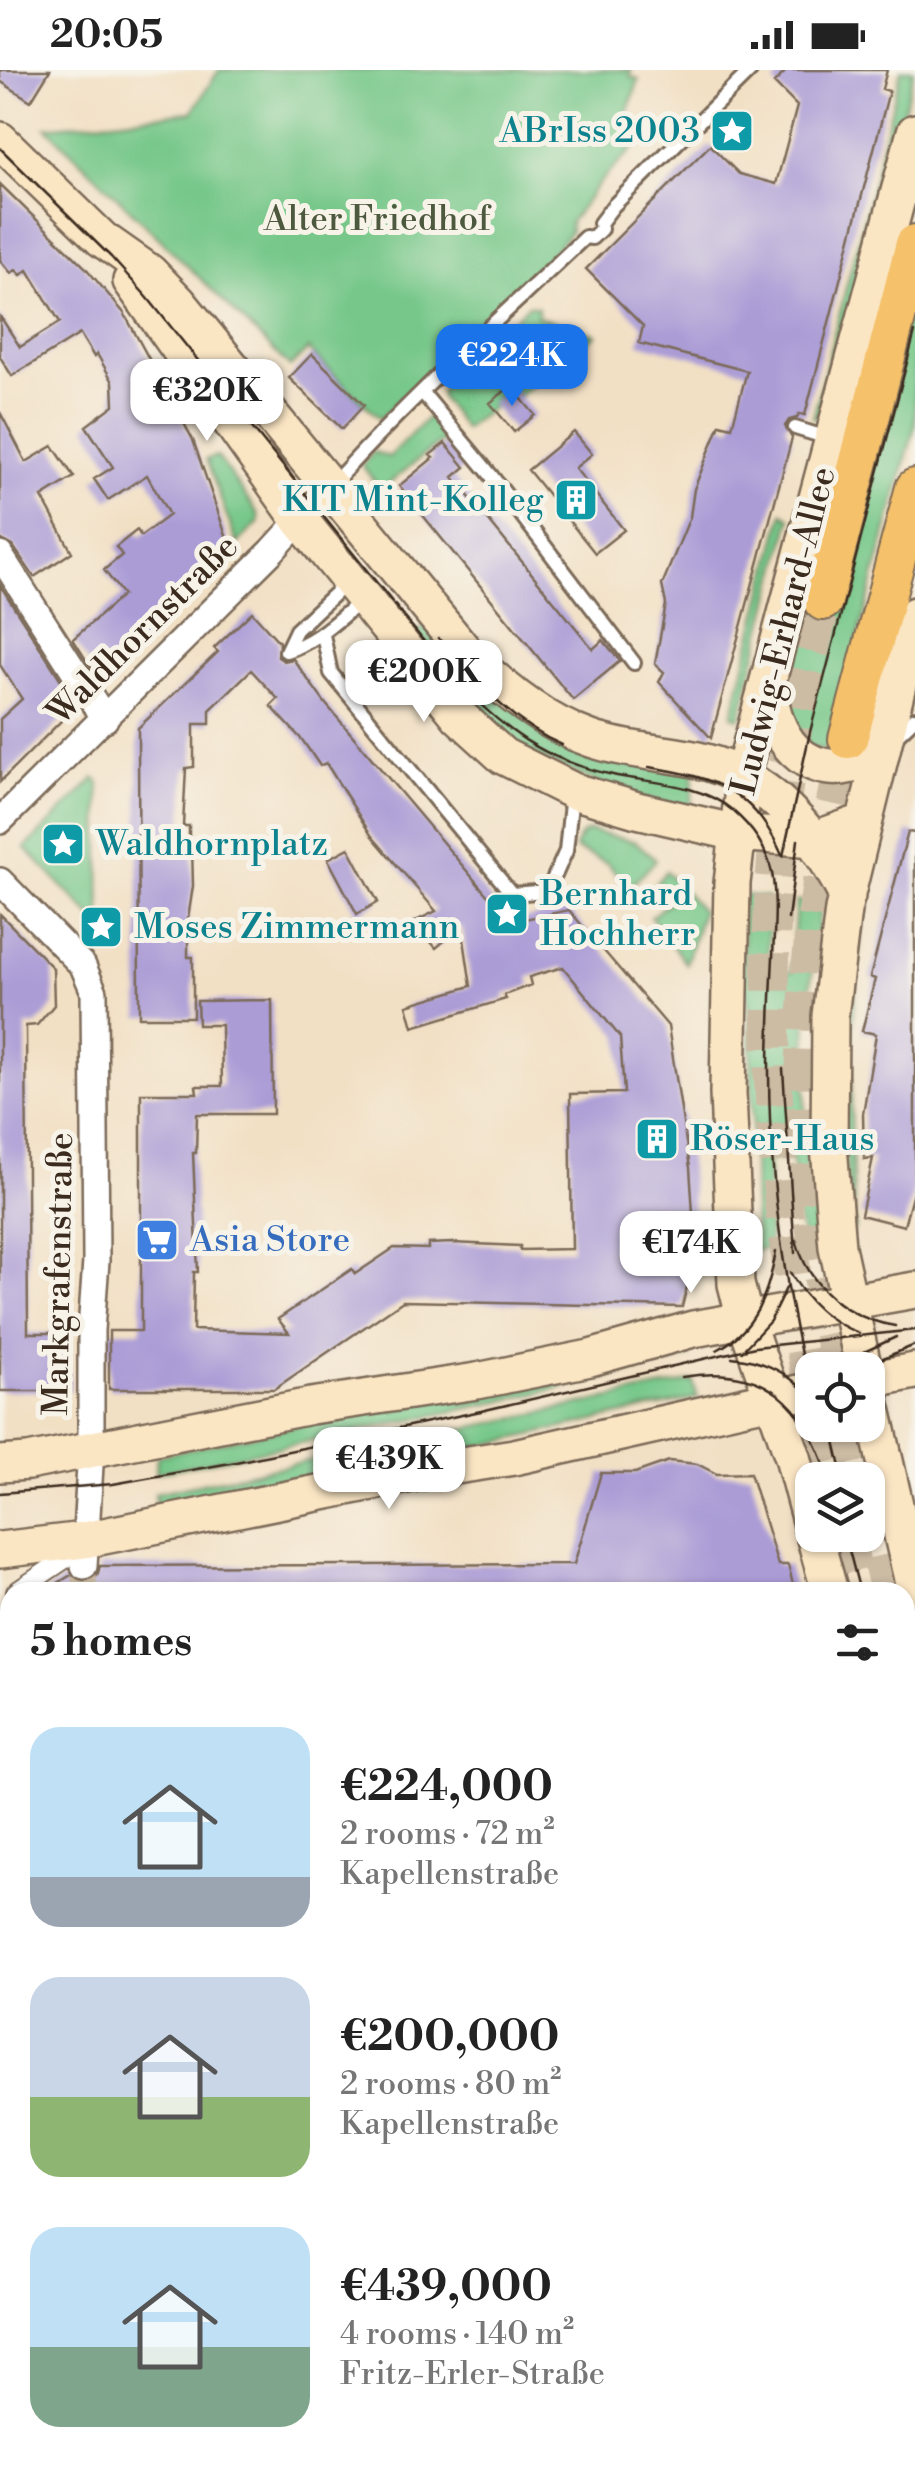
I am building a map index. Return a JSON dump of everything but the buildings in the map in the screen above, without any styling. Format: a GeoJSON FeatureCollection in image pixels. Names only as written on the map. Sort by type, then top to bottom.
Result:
{"type":"FeatureCollection","features":[{"type":"Feature","properties":{"kind":"main road","name":"Ludwig-Erhard-Allee"},"geometry":{"type":"LineString","coordinates":[[795,1472],[745,1320],[734,1265],[728,1093],[729,936],[738,833],[746,764],[915,132]]}},
{"type":"Feature","properties":{"kind":"main road"},"geometry":{"type":"LineString","coordinates":[[0,140],[102,239],[149,272],[179,303],[470,658],[523,704],[594,740],[706,762],[745,778],[790,812],[815,839],[847,896]]}},
{"type":"Feature","properties":{"kind":"main road"},"geometry":{"type":"LineString","coordinates":[[102,239],[300,521],[449,704],[488,745],[535,775],[573,791],[738,833],[815,839],[863,822]]}},
{"type":"Feature","properties":{"kind":"main road"},"geometry":{"type":"LineString","coordinates":[[822,601],[915,244]]}},
{"type":"Feature","properties":{"kind":"main road"},"geometry":{"type":"LineString","coordinates":[[860,1352],[837,1247],[828,1091],[832,985],[863,822],[864,745],[915,488]]}},
{"type":"Feature","properties":{"kind":"main road"},"geometry":{"type":"LineString","coordinates":[[767,682],[775,720],[786,740],[804,758],[816,765],[855,766],[915,615]]}},
{"type":"Feature","properties":{"kind":"main road"},"geometry":{"type":"LineString","coordinates":[[0,1464],[28,1462],[311,1406],[476,1381],[590,1358],[693,1329],[915,1290]]}},
{"type":"Feature","properties":{"kind":"main road"},"geometry":{"type":"LineString","coordinates":[[885,1378],[915,1370]]}},
{"type":"Feature","properties":{"kind":"main road"},"geometry":{"type":"LineString","coordinates":[[0,1550],[84,1553],[437,1469],[514,1457],[795,1393]]}},
{"type":"Feature","properties":{"kind":"main road"},"geometry":{"type":"LineString","coordinates":[[885,1439],[906,1509],[914,1582]]}},
{"type":"Feature","properties":{"kind":"main road","name":"Ludwig-Erhard-Allee"},"geometry":{"type":"LineString","coordinates":[[819,1552],[827,1582]]}},
{"type":"Feature","properties":{"kind":"street","name":"Waldhornstraße"},"geometry":{"type":"LineString","coordinates":[[0,821],[332,486]]}},
{"type":"Feature","properties":{"kind":"street"},"geometry":{"type":"LineString","coordinates":[[0,554],[105,719]]}},
{"type":"Feature","properties":{"kind":"street","name":"Markgrafenstraße"},"geometry":{"type":"LineString","coordinates":[[0,881],[76,957],[92,984],[96,1004],[91,1449],[84,1553]]}},
{"type":"Feature","properties":{"kind":"street"},"geometry":{"type":"LineString","coordinates":[[31,1582],[65,1559],[84,1553]]}},
{"type":"Feature","properties":{"kind":"lane"},"geometry":{"type":"LineString","coordinates":[[332,486],[422,392],[585,237],[592,238],[612,206],[751,70]]}},
{"type":"Feature","properties":{"kind":"lane"},"geometry":{"type":"LineString","coordinates":[[422,392],[634,663]]}},
{"type":"Feature","properties":{"kind":"lane"},"geometry":{"type":"LineString","coordinates":[[795,428],[831,439]]}},
{"type":"Feature","properties":{"kind":"lane"},"geometry":{"type":"LineString","coordinates":[[356,589],[322,635],[307,645],[286,651],[296,630],[356,589]]}},
{"type":"Feature","properties":{"kind":"lane"},"geometry":{"type":"LineString","coordinates":[[322,635],[331,673],[512,894],[548,891],[566,851],[573,791]]}},
{"type":"Feature","properties":{"kind":"lane"},"geometry":{"type":"LineString","coordinates":[[864,745],[915,718]]}},
{"type":"Feature","properties":{"kind":"green space","name":"Alter Friedhof"},"geometry":{"type":"Polygon","coordinates":[[[219,70],[631,70],[630,76],[639,80],[626,116],[645,137],[605,177],[570,222],[570,232],[542,266],[380,419],[308,349],[290,367],[46,127],[192,112],[219,70]]]}},
{"type":"Feature","properties":{"kind":"green space"},"geometry":{"type":"Polygon","coordinates":[[[901,70],[914,70],[844,339],[818,416],[813,418],[901,70]]]}},
{"type":"Feature","properties":{"kind":"green space"},"geometry":{"type":"Polygon","coordinates":[[[915,291],[915,425],[832,736],[858,755],[811,748],[790,719],[787,703],[798,653],[798,602],[915,291]]]}},
{"type":"Feature","properties":{"kind":"green space"},"geometry":{"type":"Polygon","coordinates":[[[528,305],[538,307],[538,317],[596,335],[519,396],[510,386],[491,403],[493,407],[464,429],[440,392],[528,305]]]}},
{"type":"Feature","properties":{"kind":"green space"},"geometry":{"type":"Polygon","coordinates":[[[432,413],[450,434],[381,490],[362,465],[374,452],[389,457],[432,413]]]}},
{"type":"Feature","properties":{"kind":"green space"},"geometry":{"type":"Polygon","coordinates":[[[217,456],[258,514],[259,522],[237,544],[206,459],[217,456]]]}},
{"type":"Feature","properties":{"kind":"green space"},"geometry":{"type":"Polygon","coordinates":[[[783,513],[791,518],[740,718],[732,716],[783,513]]]}},
{"type":"Feature","properties":{"kind":"green space"},"geometry":{"type":"Polygon","coordinates":[[[432,620],[482,680],[694,768],[691,810],[630,796],[505,743],[411,637],[432,620]]]}},
{"type":"Feature","properties":{"kind":"green space"},"geometry":{"type":"Polygon","coordinates":[[[95,778],[99,782],[101,915],[95,920],[25,848],[95,778]]]}},
{"type":"Feature","properties":{"kind":"green space"},"geometry":{"type":"Polygon","coordinates":[[[590,831],[636,842],[656,860],[629,888],[607,863],[575,849],[580,837],[590,831]]]}},
{"type":"Feature","properties":{"kind":"green space"},"geometry":{"type":"Polygon","coordinates":[[[666,871],[702,911],[686,964],[651,917],[670,901],[656,883],[666,871]]]}},
{"type":"Feature","properties":{"kind":"green space"},"geometry":{"type":"Polygon","coordinates":[[[743,895],[768,898],[768,971],[791,972],[796,901],[821,903],[807,1015],[805,1130],[808,1181],[823,1239],[804,1243],[797,1217],[792,1159],[768,1160],[769,1248],[755,1251],[750,1012],[743,978],[743,895]]]}},
{"type":"Feature","properties":{"kind":"green space"},"geometry":{"type":"Polygon","coordinates":[[[856,913],[863,917],[853,1034],[855,1229],[851,1232],[841,1102],[856,913]]]}},
{"type":"Feature","properties":{"kind":"green space"},"geometry":{"type":"Polygon","coordinates":[[[687,1341],[689,1356],[669,1363],[156,1473],[157,1456],[687,1341]]]}},
{"type":"Feature","properties":{"kind":"green space"},"geometry":{"type":"Polygon","coordinates":[[[693,1381],[697,1398],[422,1459],[157,1511],[155,1493],[693,1381]]]}},
{"type":"Feature","properties":{"kind":"tunnel"},"geometry":{"type":"LineString","coordinates":[[806,1352],[782,1191],[771,993],[783,795],[799,698],[823,601]]}},
{"type":"Feature","properties":{"kind":"tunnel"},"geometry":{"type":"LineString","coordinates":[[837,1352],[809,1185],[805,1052],[819,895],[848,739]]}},
{"type":"Feature","properties":{"kind":"tunnel"},"geometry":{"type":"LineString","coordinates":[[824,1442],[828,1462]]}},
{"type":"Feature","properties":{"kind":"tunnel"},"geometry":{"type":"LineString","coordinates":[[855,1442],[859,1462]]}},
{"type":"Feature","properties":{"kind":"tunnel"},"geometry":{"type":"LineString","coordinates":[[849,1552],[856,1582]]}},
{"type":"Feature","properties":{"kind":"tunnel"},"geometry":{"type":"LineString","coordinates":[[880,1552],[887,1582]]}},
{"type":"Feature","properties":{"kind":"tunnel"},"geometry":{"type":"LineString","coordinates":[[84,1566],[84,1582]]}},
{"type":"Feature","properties":{"kind":"tram line"},"geometry":{"type":"LineString","coordinates":[[0,148],[147,297],[451,675],[488,711],[525,740],[567,761],[617,776],[677,786],[720,801],[758,838],[770,864],[774,894],[769,1071],[775,1197],[801,1352]]}},
{"type":"Feature","properties":{"kind":"tram line"},"geometry":{"type":"LineString","coordinates":[[783,856],[810,732],[915,332]]}},
{"type":"Feature","properties":{"kind":"tram line"},"geometry":{"type":"LineString","coordinates":[[438,638],[510,712],[562,745]]}},
{"type":"Feature","properties":{"kind":"tram line"},"geometry":{"type":"LineString","coordinates":[[649,767],[693,776],[729,790],[759,815],[782,855]]}},
{"type":"Feature","properties":{"kind":"tram line"},"geometry":{"type":"LineString","coordinates":[[788,919],[798,840]]}},
{"type":"Feature","properties":{"kind":"tram line"},"geometry":{"type":"LineString","coordinates":[[783,1069],[795,1253]]}},
{"type":"Feature","properties":{"kind":"tram line"},"geometry":{"type":"LineString","coordinates":[[796,1240],[810,1273],[832,1298],[861,1316],[895,1326]]}},
{"type":"Feature","properties":{"kind":"tram line"},"geometry":{"type":"LineString","coordinates":[[717,1350],[751,1321],[769,1282],[776,1252]]}},
{"type":"Feature","properties":{"kind":"tram line"},"geometry":{"type":"LineString","coordinates":[[790,1272],[819,1309],[859,1333]]}},
{"type":"Feature","properties":{"kind":"tram line"},"geometry":{"type":"LineString","coordinates":[[742,1351],[770,1321],[787,1286]]}},
{"type":"Feature","properties":{"kind":"tram line"},"geometry":{"type":"LineString","coordinates":[[0,1493],[113,1484],[236,1462],[481,1411],[755,1347],[915,1330]]}},
{"type":"Feature","properties":{"kind":"tram line"},"geometry":{"type":"LineString","coordinates":[[864,1352],[896,1337]]}},
{"type":"Feature","properties":{"kind":"tram line"},"geometry":{"type":"LineString","coordinates":[[885,1357],[915,1345]]}},
{"type":"Feature","properties":{"kind":"tram line"},"geometry":{"type":"LineString","coordinates":[[732,1357],[775,1369],[795,1382]]}},
{"type":"Feature","properties":{"kind":"tram line"},"geometry":{"type":"LineString","coordinates":[[682,1377],[737,1376],[778,1394],[808,1429],[823,1462]]}},
{"type":"Feature","properties":{"kind":"tram line"},"geometry":{"type":"LineString","coordinates":[[835,1442],[840,1462]]}},
{"type":"Feature","properties":{"kind":"tram line"},"geometry":{"type":"LineString","coordinates":[[849,1552],[857,1582]]}},
{"type":"Feature","properties":{"kind":"place","name":"ABrIss 2003"},"geometry":{"type":"Point","coordinates":[732,131]}},
{"type":"Feature","properties":{"kind":"place","name":"KIT Mint-Kolleg"},"geometry":{"type":"Point","coordinates":[576,500]}},
{"type":"Feature","properties":{"kind":"place","name":"Waldhornplatz"},"geometry":{"type":"Point","coordinates":[63,844]}},
{"type":"Feature","properties":{"kind":"place","name":"Bernhard Hochherr"},"geometry":{"type":"Point","coordinates":[507,914]}},
{"type":"Feature","properties":{"kind":"place","name":"Moses Zimmermann"},"geometry":{"type":"Point","coordinates":[101,927]}},
{"type":"Feature","properties":{"kind":"place","name":"Röser-Haus"},"geometry":{"type":"Point","coordinates":[657,1139]}},
{"type":"Feature","properties":{"kind":"place","name":"Asia Store"},"geometry":{"type":"Point","coordinates":[157,1240]}}]}
